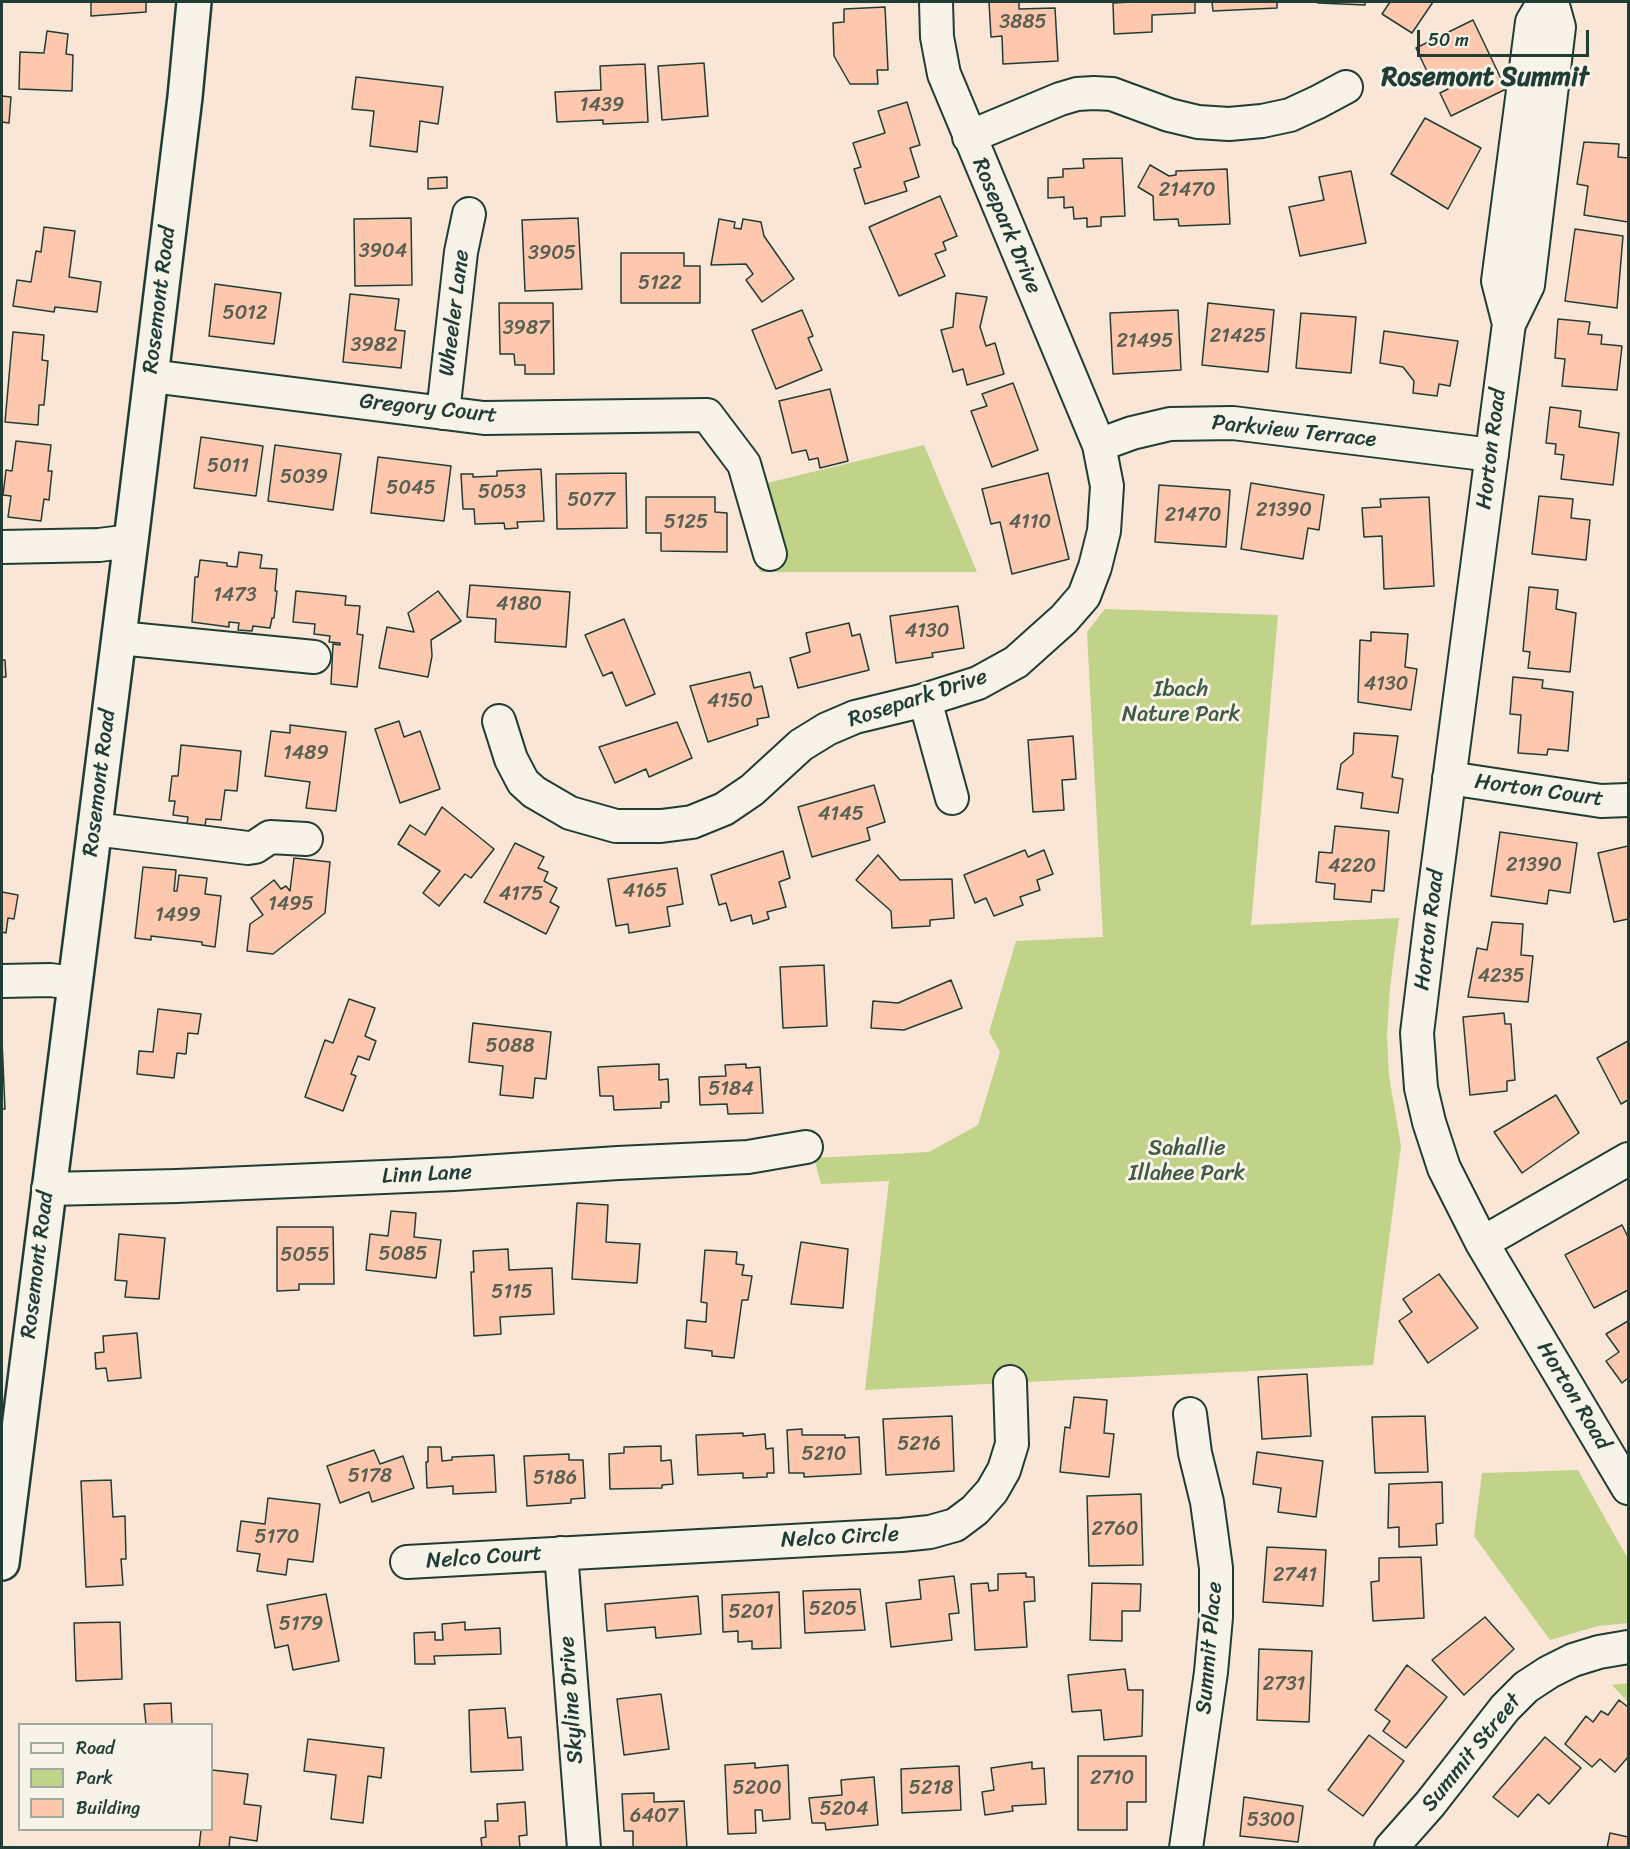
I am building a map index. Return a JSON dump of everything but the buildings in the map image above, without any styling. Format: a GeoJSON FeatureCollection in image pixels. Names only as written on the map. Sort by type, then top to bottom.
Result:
{"type":"FeatureCollection","features":[{"type":"Feature","properties":{"kind":"main road","name":"Rosemont Road"},"geometry":{"type":"LineString","coordinates":[[2,1563],[131,541],[185,97],[194,2]]}},
{"type":"Feature","properties":{"kind":"street","name":"Rosepark Drive"},"geometry":{"type":"LineString","coordinates":[[499,721],[511,759],[523,782],[534,792],[570,813],[616,826],[662,826],[692,822],[724,809],[752,790],[801,745],[827,729],[855,717],[925,700],[978,683],[1016,662],[1065,619],[1084,596],[1095,567],[1104,531],[1107,486],[1099,445],[944,74],[937,37],[936,2]]}},
{"type":"Feature","properties":{"kind":"street","name":"Horton Road"},"geometry":{"type":"LineString","coordinates":[[1509,324],[1498,281],[1532,22],[1545,2]]}},
{"type":"Feature","properties":{"kind":"street","name":"Horton Road"},"geometry":{"type":"LineString","coordinates":[[1552,2],[1559,27],[1528,285],[1509,324],[1417,1034],[1420,1088],[1444,1168],[1482,1243],[1629,1488]]}},
{"type":"Feature","properties":{"kind":"street"},"geometry":{"type":"LineString","coordinates":[[969,137],[1077,94],[1112,94],[1169,115],[1198,122],[1228,124],[1262,121],[1290,115],[1346,87]]}},
{"type":"Feature","properties":{"kind":"street","name":"Wheeler Lane"},"geometry":{"type":"LineString","coordinates":[[442,413],[461,252],[469,214]]}},
{"type":"Feature","properties":{"kind":"street","name":"Gregory Court"},"geometry":{"type":"LineString","coordinates":[[151,376],[484,418],[707,415],[744,464],[770,554]]}},
{"type":"Feature","properties":{"kind":"street","name":"Parkview Terrace"},"geometry":{"type":"LineString","coordinates":[[1099,445],[1132,433],[1170,424],[1233,423],[1492,455]]}},
{"type":"Feature","properties":{"kind":"street"},"geometry":{"type":"LineString","coordinates":[[2,547],[99,545],[131,541]]}},
{"type":"Feature","properties":{"kind":"street"},"geometry":{"type":"LineString","coordinates":[[119,638],[314,657]]}},
{"type":"Feature","properties":{"kind":"street"},"geometry":{"type":"LineString","coordinates":[[925,700],[952,798]]}},
{"type":"Feature","properties":{"kind":"street","name":"Horton Court"},"geometry":{"type":"LineString","coordinates":[[1449,778],[1600,801],[1629,800]]}},
{"type":"Feature","properties":{"kind":"street"},"geometry":{"type":"LineString","coordinates":[[94,829],[248,848],[255,847],[270,837],[306,839]]}},
{"type":"Feature","properties":{"kind":"street"},"geometry":{"type":"LineString","coordinates":[[2,981],[50,980],[74,983]]}},
{"type":"Feature","properties":{"kind":"street","name":"Linn Lane"},"geometry":{"type":"LineString","coordinates":[[48,1189],[453,1174],[748,1157],[806,1147]]}},
{"type":"Feature","properties":{"kind":"street"},"geometry":{"type":"LineString","coordinates":[[1482,1243],[1629,1159]]}},
{"type":"Feature","properties":{"kind":"street","name":"Nelco Circle"},"geometry":{"type":"LineString","coordinates":[[561,1553],[901,1535],[930,1532],[955,1525],[975,1510],[992,1491],[1004,1470],[1012,1444],[1010,1382]]}},
{"type":"Feature","properties":{"kind":"street","name":"Summit Place"},"geometry":{"type":"LineString","coordinates":[[1186,1848],[1211,1672],[1216,1617],[1216,1568],[1207,1502],[1190,1414]]}},
{"type":"Feature","properties":{"kind":"street","name":"Nelco Court"},"geometry":{"type":"LineString","coordinates":[[407,1562],[561,1553]]}},
{"type":"Feature","properties":{"kind":"street","name":"Skyline Drive"},"geometry":{"type":"LineString","coordinates":[[561,1553],[584,1848]]}},
{"type":"Feature","properties":{"kind":"street","name":"Summit Street"},"geometry":{"type":"LineString","coordinates":[[1391,1848],[1430,1804],[1505,1708],[1526,1687],[1573,1660],[1599,1652],[1629,1647]]}},
{"type":"Feature","properties":{"kind":"green space"},"geometry":{"type":"Polygon","coordinates":[[[924,445],[977,572],[760,572],[730,470],[749,450],[767,483],[924,445]]]}},
{"type":"Feature","properties":{"kind":"green space","name":"Sahallie Illahee Park"},"geometry":{"type":"Polygon","coordinates":[[[1105,609],[1278,615],[1251,925],[1399,918],[1387,1034],[1389,1076],[1401,1146],[1373,1365],[865,1390],[889,1181],[821,1184],[814,1158],[929,1152],[978,1125],[1000,1052],[989,1032],[1016,941],[1103,937],[1087,632],[1105,609]]]}},
{"type":"Feature","properties":{"kind":"green space"},"geometry":{"type":"Polygon","coordinates":[[[1578,1470],[1628,1559],[1628,1623],[1598,1626],[1550,1640],[1474,1536],[1482,1473],[1578,1470]]]}},
{"type":"Feature","properties":{"kind":"green space"},"geometry":{"type":"Polygon","coordinates":[[[1628,1683],[1628,1702],[1612,1685],[1628,1683]]]}},
{"type":"Feature","properties":{"kind":"district","name":"Rosemont Summit"},"geometry":{"type":"Point","coordinates":[1485,78]}},
{"type":"Feature","properties":{"kind":"park label","name":"Ibach Nature Park"},"geometry":{"type":"Point","coordinates":[1181,702]}}]}
